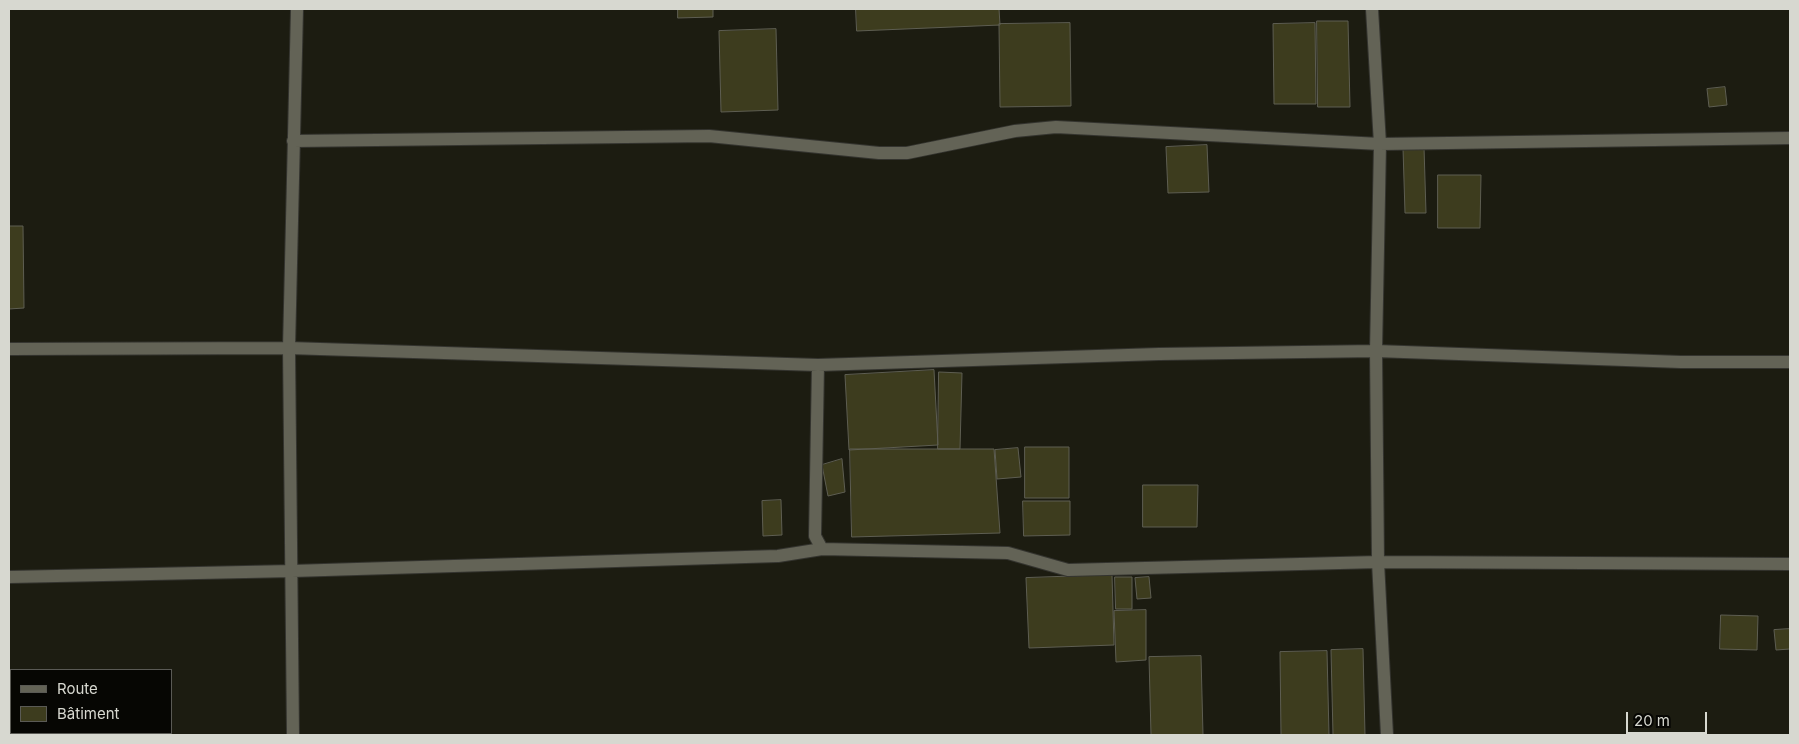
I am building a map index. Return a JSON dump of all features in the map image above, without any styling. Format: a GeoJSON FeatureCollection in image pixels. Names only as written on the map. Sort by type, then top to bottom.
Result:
{"type":"FeatureCollection","features":[{"type":"Feature","properties":{"kind":"street"},"geometry":{"type":"LineString","coordinates":[[293,735],[289,348],[297,9]]}},
{"type":"Feature","properties":{"kind":"street"},"geometry":{"type":"LineString","coordinates":[[1372,9],[1380,144],[1376,351],[1378,562],[1387,735]]}},
{"type":"Feature","properties":{"kind":"street"},"geometry":{"type":"LineString","coordinates":[[293,141],[709,136],[879,153],[907,153],[1015,131],[1056,127],[1380,144],[1790,138]]}},
{"type":"Feature","properties":{"kind":"street"},"geometry":{"type":"LineString","coordinates":[[9,349],[289,348],[818,366],[1159,354],[1376,351],[1681,362],[1790,362]]}},
{"type":"Feature","properties":{"kind":"street"},"geometry":{"type":"LineString","coordinates":[[818,366],[815,536],[822,549]]}},
{"type":"Feature","properties":{"kind":"street"},"geometry":{"type":"LineString","coordinates":[[9,577],[292,571],[778,556],[822,549],[1008,553],[1068,570],[1378,562],[1790,564]]}},
{"type":"Feature","properties":{"kind":"building"},"geometry":{"type":"Polygon","coordinates":[[[678,9],[713,9],[713,17],[678,18],[678,9]]]}},
{"type":"Feature","properties":{"kind":"building"},"geometry":{"type":"Polygon","coordinates":[[[856,9],[999,9],[1000,25],[857,31],[856,9]]]}},
{"type":"Feature","properties":{"kind":"building"},"geometry":{"type":"Polygon","coordinates":[[[1317,21],[1348,21],[1350,107],[1318,107],[1317,21]]]}},
{"type":"Feature","properties":{"kind":"building"},"geometry":{"type":"Polygon","coordinates":[[[1070,23],[1071,106],[1000,107],[999,24],[1070,23]]]}},
{"type":"Feature","properties":{"kind":"building"},"geometry":{"type":"Polygon","coordinates":[[[1315,23],[1316,104],[1274,104],[1273,24],[1315,23]]]}},
{"type":"Feature","properties":{"kind":"building"},"geometry":{"type":"Polygon","coordinates":[[[776,29],[778,110],[721,112],[719,31],[776,29]]]}},
{"type":"Feature","properties":{"kind":"building"},"geometry":{"type":"Polygon","coordinates":[[[1725,87],[1727,105],[1709,107],[1707,89],[1725,87]]]}},
{"type":"Feature","properties":{"kind":"building"},"geometry":{"type":"Polygon","coordinates":[[[1207,145],[1209,192],[1168,193],[1166,147],[1207,145]]]}},
{"type":"Feature","properties":{"kind":"building"},"geometry":{"type":"Polygon","coordinates":[[[1424,147],[1426,213],[1405,213],[1403,148],[1424,147]]]}},
{"type":"Feature","properties":{"kind":"building"},"geometry":{"type":"Polygon","coordinates":[[[1438,175],[1481,175],[1480,228],[1438,228],[1438,175]]]}},
{"type":"Feature","properties":{"kind":"building"},"geometry":{"type":"Polygon","coordinates":[[[9,226],[23,226],[24,308],[9,309],[9,226]]]}},
{"type":"Feature","properties":{"kind":"building"},"geometry":{"type":"Polygon","coordinates":[[[934,370],[938,445],[849,450],[845,375],[934,370]]]}},
{"type":"Feature","properties":{"kind":"building"},"geometry":{"type":"Polygon","coordinates":[[[939,372],[962,373],[960,449],[938,449],[939,372]]]}},
{"type":"Feature","properties":{"kind":"building"},"geometry":{"type":"Polygon","coordinates":[[[1025,447],[1069,447],[1069,498],[1025,498],[1025,447]]]}},
{"type":"Feature","properties":{"kind":"building"},"geometry":{"type":"Polygon","coordinates":[[[1018,448],[1021,477],[997,479],[995,450],[1018,448]]]}},
{"type":"Feature","properties":{"kind":"building"},"geometry":{"type":"Polygon","coordinates":[[[850,449],[994,449],[1000,533],[852,537],[850,449]]]}},
{"type":"Feature","properties":{"kind":"building"},"geometry":{"type":"Polygon","coordinates":[[[842,459],[845,492],[828,496],[822,465],[842,459]]]}},
{"type":"Feature","properties":{"kind":"building"},"geometry":{"type":"Polygon","coordinates":[[[1143,485],[1198,485],[1197,527],[1143,527],[1143,485]]]}},
{"type":"Feature","properties":{"kind":"building"},"geometry":{"type":"Polygon","coordinates":[[[781,500],[782,535],[763,536],[762,501],[781,500]]]}},
{"type":"Feature","properties":{"kind":"building"},"geometry":{"type":"Polygon","coordinates":[[[1023,501],[1070,501],[1070,535],[1024,536],[1023,501]]]}},
{"type":"Feature","properties":{"kind":"building"},"geometry":{"type":"Polygon","coordinates":[[[1112,575],[1114,645],[1029,648],[1026,578],[1112,575]]]}},
{"type":"Feature","properties":{"kind":"building"},"geometry":{"type":"Polygon","coordinates":[[[1115,577],[1132,577],[1132,609],[1116,609],[1115,577]]]}},
{"type":"Feature","properties":{"kind":"building"},"geometry":{"type":"Polygon","coordinates":[[[1149,577],[1151,598],[1137,599],[1135,578],[1149,577]]]}},
{"type":"Feature","properties":{"kind":"building"},"geometry":{"type":"Polygon","coordinates":[[[1146,610],[1146,660],[1116,662],[1114,611],[1146,610]]]}},
{"type":"Feature","properties":{"kind":"building"},"geometry":{"type":"Polygon","coordinates":[[[1721,615],[1758,616],[1757,650],[1720,649],[1721,615]]]}},
{"type":"Feature","properties":{"kind":"building"},"geometry":{"type":"Polygon","coordinates":[[[1790,629],[1790,649],[1776,650],[1774,630],[1790,629]]]}},
{"type":"Feature","properties":{"kind":"building"},"geometry":{"type":"Polygon","coordinates":[[[1363,649],[1365,735],[1333,735],[1331,650],[1363,649]]]}},
{"type":"Feature","properties":{"kind":"building"},"geometry":{"type":"Polygon","coordinates":[[[1327,651],[1329,735],[1281,735],[1280,652],[1327,651]]]}},
{"type":"Feature","properties":{"kind":"building"},"geometry":{"type":"Polygon","coordinates":[[[1201,656],[1203,735],[1151,735],[1149,657],[1201,656]]]}}]}
